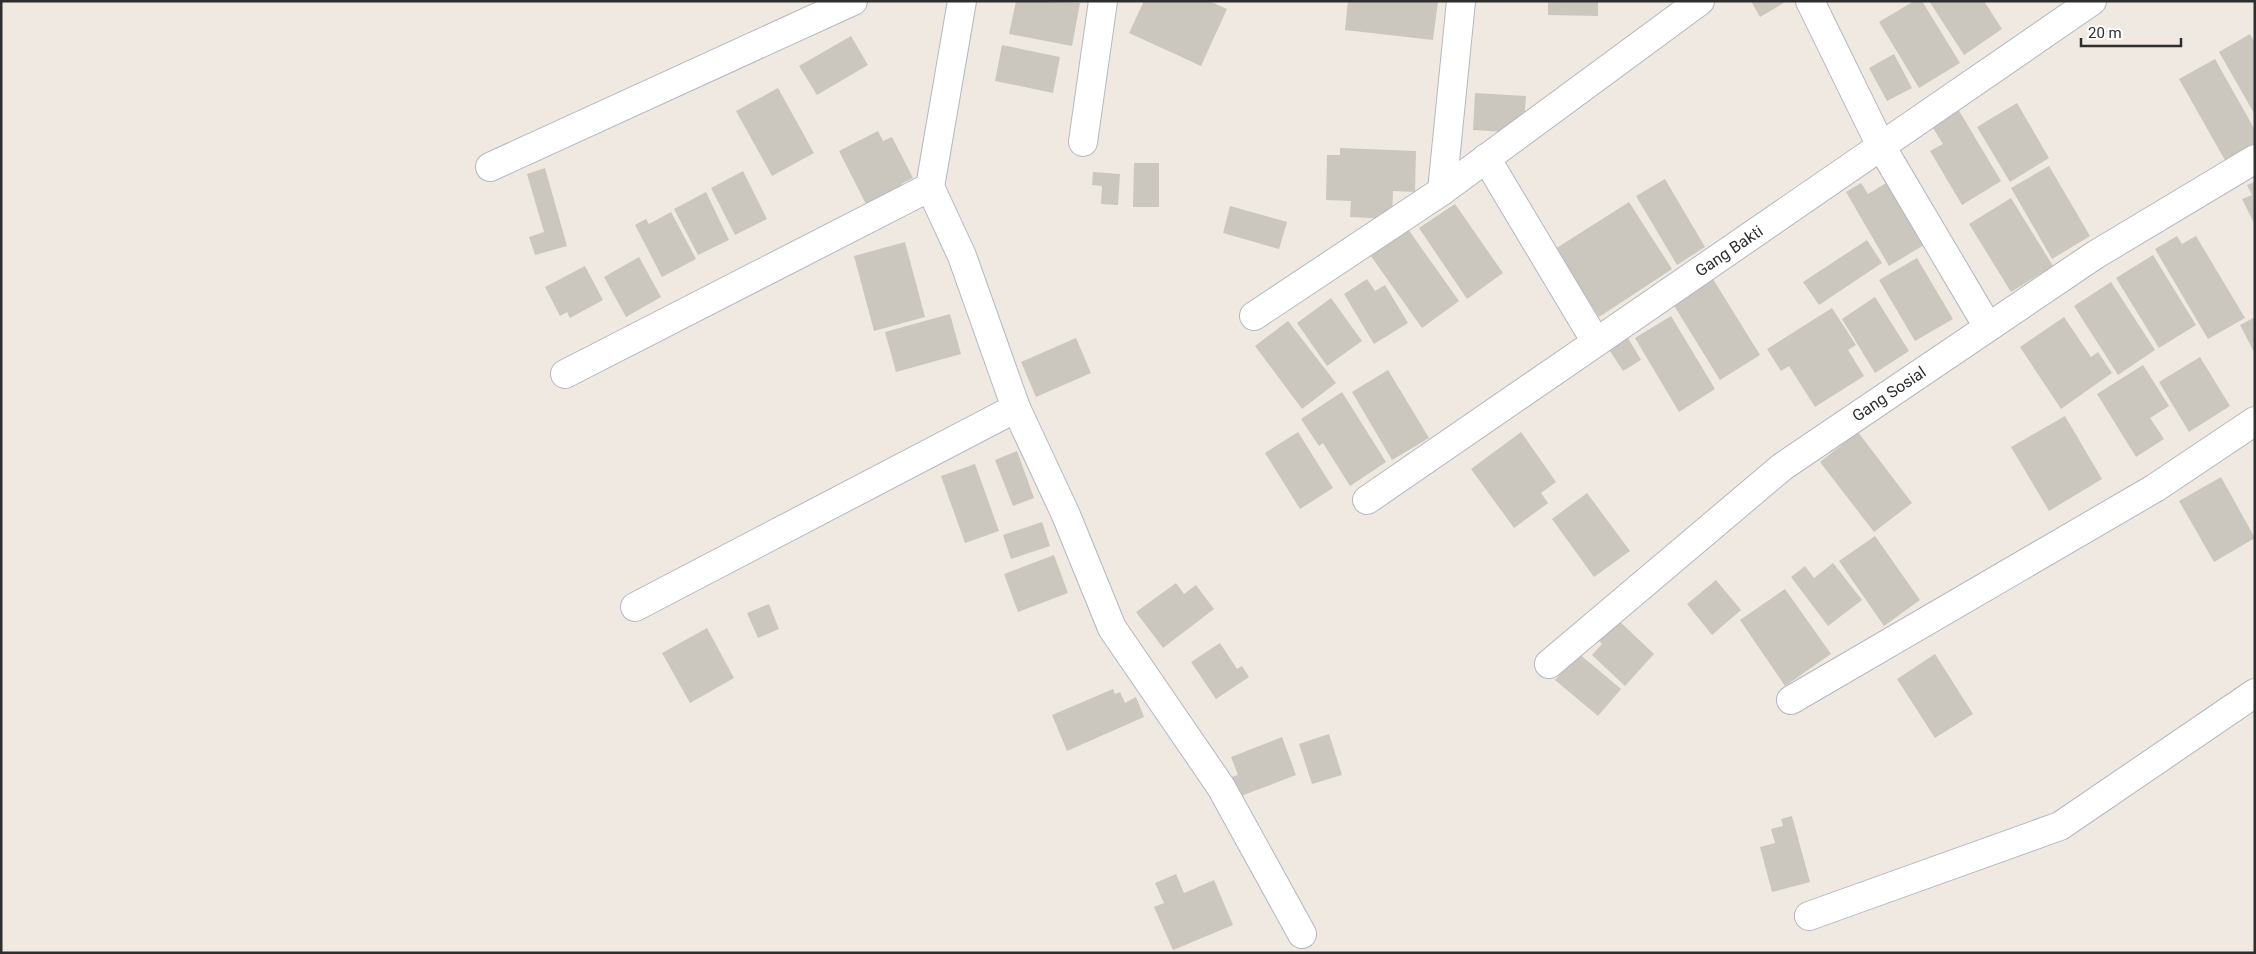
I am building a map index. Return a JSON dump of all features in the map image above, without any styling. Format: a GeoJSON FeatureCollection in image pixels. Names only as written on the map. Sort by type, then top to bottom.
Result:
{"type":"FeatureCollection","features":[{"type":"Feature","properties":{"kind":"street"},"geometry":{"type":"LineString","coordinates":[[490,167],[853,1]]}},
{"type":"Feature","properties":{"kind":"street"},"geometry":{"type":"LineString","coordinates":[[962,1],[930,187],[962,256],[1016,408],[1066,516],[1112,628],[1221,786],[1302,934]]}},
{"type":"Feature","properties":{"kind":"street"},"geometry":{"type":"LineString","coordinates":[[1083,142],[1103,1]]}},
{"type":"Feature","properties":{"kind":"street"},"geometry":{"type":"LineString","coordinates":[[1442,191],[1461,1]]}},
{"type":"Feature","properties":{"kind":"street"},"geometry":{"type":"LineString","coordinates":[[1254,316],[1442,191],[1700,1]]}},
{"type":"Feature","properties":{"kind":"street"},"geometry":{"type":"LineString","coordinates":[[1810,1],[1881,146],[1988,327]]}},
{"type":"Feature","properties":{"kind":"street","name":"Gang Bakti"},"geometry":{"type":"LineString","coordinates":[[1366,500],[2092,1]]}},
{"type":"Feature","properties":{"kind":"street"},"geometry":{"type":"LineString","coordinates":[[1486,158],[1596,342]]}},
{"type":"Feature","properties":{"kind":"street","name":"Gang Sosial"},"geometry":{"type":"LineString","coordinates":[[1549,664],[1782,467],[2095,255],[2255,159]]}},
{"type":"Feature","properties":{"kind":"street"},"geometry":{"type":"LineString","coordinates":[[565,374],[930,187]]}},
{"type":"Feature","properties":{"kind":"street"},"geometry":{"type":"LineString","coordinates":[[635,607],[1016,408]]}},
{"type":"Feature","properties":{"kind":"street"},"geometry":{"type":"LineString","coordinates":[[1791,700],[2146,493],[2255,421]]}},
{"type":"Feature","properties":{"kind":"street"},"geometry":{"type":"LineString","coordinates":[[1810,916],[2060,826],[2255,693]]}},
{"type":"Feature","properties":{"kind":"building"},"geometry":{"type":"Polygon","coordinates":[[[1016,1],[1080,3],[1072,46],[1009,34],[1016,1]]]}},
{"type":"Feature","properties":{"kind":"building"},"geometry":{"type":"Polygon","coordinates":[[[1144,1],[1209,1],[1227,9],[1201,66],[1129,33],[1144,1]]]}},
{"type":"Feature","properties":{"kind":"building"},"geometry":{"type":"Polygon","coordinates":[[[1348,1],[1438,1],[1433,40],[1345,30],[1348,1]]]}},
{"type":"Feature","properties":{"kind":"building"},"geometry":{"type":"Polygon","coordinates":[[[1548,1],[1598,1],[1598,16],[1548,15],[1548,1]]]}},
{"type":"Feature","properties":{"kind":"building"},"geometry":{"type":"Polygon","coordinates":[[[1751,1],[1787,1],[1760,17],[1751,1]]]}},
{"type":"Feature","properties":{"kind":"building"},"geometry":{"type":"Polygon","coordinates":[[[1914,1],[1922,1],[1960,63],[1919,88],[1879,22],[1914,1]]]}},
{"type":"Feature","properties":{"kind":"building"},"geometry":{"type":"Polygon","coordinates":[[[1929,1],[1984,1],[2002,29],[1964,55],[1929,1]]]}},
{"type":"Feature","properties":{"kind":"building"},"geometry":{"type":"Polygon","coordinates":[[[2250,34],[2255,43],[2255,115],[2219,52],[2250,34]]]}},
{"type":"Feature","properties":{"kind":"building"},"geometry":{"type":"Polygon","coordinates":[[[851,36],[868,65],[817,95],[799,66],[851,36]]]}},
{"type":"Feature","properties":{"kind":"building"},"geometry":{"type":"Polygon","coordinates":[[[1002,45],[1060,57],[1053,93],[995,81],[1002,45]]]}},
{"type":"Feature","properties":{"kind":"building"},"geometry":{"type":"Polygon","coordinates":[[[1894,54],[1912,88],[1887,101],[1869,68],[1894,54]]]}},
{"type":"Feature","properties":{"kind":"building"},"geometry":{"type":"Polygon","coordinates":[[[2215,59],[2255,130],[2255,145],[2226,162],[2179,79],[2215,59]]]}},
{"type":"Feature","properties":{"kind":"building"},"geometry":{"type":"Polygon","coordinates":[[[778,88],[814,153],[772,176],[736,111],[778,88]]]}},
{"type":"Feature","properties":{"kind":"building"},"geometry":{"type":"Polygon","coordinates":[[[1475,93],[1526,96],[1524,123],[1505,132],[1473,130],[1475,93]]]}},
{"type":"Feature","properties":{"kind":"building"},"geometry":{"type":"Polygon","coordinates":[[[2017,103],[2049,158],[2010,182],[1977,127],[2017,103]]]}},
{"type":"Feature","properties":{"kind":"building"},"geometry":{"type":"Polygon","coordinates":[[[1958,109],[2001,181],[1962,205],[1930,151],[1943,144],[1931,125],[1958,109]]]}},
{"type":"Feature","properties":{"kind":"building"},"geometry":{"type":"Polygon","coordinates":[[[878,131],[883,141],[892,137],[913,178],[901,184],[905,191],[869,210],[839,151],[878,131]]]}},
{"type":"Feature","properties":{"kind":"building"},"geometry":{"type":"Polygon","coordinates":[[[1340,148],[1416,151],[1415,192],[1393,191],[1392,219],[1350,217],[1351,201],[1326,200],[1327,155],[1340,155],[1340,148]]]}},
{"type":"Feature","properties":{"kind":"building"},"geometry":{"type":"Polygon","coordinates":[[[1134,163],[1159,163],[1159,207],[1133,207],[1134,163]]]}},
{"type":"Feature","properties":{"kind":"building"},"geometry":{"type":"Polygon","coordinates":[[[2049,166],[2090,236],[2052,259],[2011,188],[2049,166]]]}},
{"type":"Feature","properties":{"kind":"building"},"geometry":{"type":"Polygon","coordinates":[[[545,168],[567,246],[535,255],[529,237],[544,232],[527,174],[545,168]]]}},
{"type":"Feature","properties":{"kind":"building"},"geometry":{"type":"Polygon","coordinates":[[[743,171],[767,219],[735,235],[711,188],[743,171]]]}},
{"type":"Feature","properties":{"kind":"building"},"geometry":{"type":"Polygon","coordinates":[[[1093,172],[1120,174],[1118,205],[1101,204],[1102,186],[1092,185],[1093,172]]]}},
{"type":"Feature","properties":{"kind":"building"},"geometry":{"type":"Polygon","coordinates":[[[1665,179],[1705,247],[1677,265],[1636,196],[1665,179]]]}},
{"type":"Feature","properties":{"kind":"building"},"geometry":{"type":"Polygon","coordinates":[[[1888,182],[1924,245],[1889,266],[1846,192],[1861,183],[1868,194],[1888,182]]]}},
{"type":"Feature","properties":{"kind":"building"},"geometry":{"type":"Polygon","coordinates":[[[2255,182],[2255,225],[2242,199],[2252,195],[2247,185],[2255,182]]]}},
{"type":"Feature","properties":{"kind":"building"},"geometry":{"type":"Polygon","coordinates":[[[706,192],[729,240],[698,255],[674,209],[706,192]]]}},
{"type":"Feature","properties":{"kind":"building"},"geometry":{"type":"Polygon","coordinates":[[[2011,198],[2053,266],[2011,292],[1969,224],[2011,198]]]}},
{"type":"Feature","properties":{"kind":"building"},"geometry":{"type":"Polygon","coordinates":[[[1629,202],[1672,269],[1599,317],[1555,249],[1629,202]]]}},
{"type":"Feature","properties":{"kind":"building"},"geometry":{"type":"Polygon","coordinates":[[[1455,204],[1503,273],[1467,299],[1419,228],[1455,204]]]}},
{"type":"Feature","properties":{"kind":"building"},"geometry":{"type":"Polygon","coordinates":[[[1230,206],[1287,222],[1279,249],[1223,233],[1230,206]]]}},
{"type":"Feature","properties":{"kind":"building"},"geometry":{"type":"Polygon","coordinates":[[[671,212],[696,259],[662,277],[635,225],[646,219],[649,224],[671,212]]]}},
{"type":"Feature","properties":{"kind":"building"},"geometry":{"type":"Polygon","coordinates":[[[1405,225],[1459,301],[1422,328],[1368,252],[1405,225]]]}},
{"type":"Feature","properties":{"kind":"building"},"geometry":{"type":"Polygon","coordinates":[[[2177,236],[2182,244],[2196,236],[2245,318],[2208,339],[2155,249],[2177,236]]]}},
{"type":"Feature","properties":{"kind":"building"},"geometry":{"type":"Polygon","coordinates":[[[1867,240],[1882,263],[1819,305],[1803,282],[1867,240]]]}},
{"type":"Feature","properties":{"kind":"building"},"geometry":{"type":"Polygon","coordinates":[[[905,242],[925,317],[874,331],[854,256],[905,242]]]}},
{"type":"Feature","properties":{"kind":"building"},"geometry":{"type":"Polygon","coordinates":[[[2153,255],[2196,325],[2159,348],[2116,278],[2153,255]]]}},
{"type":"Feature","properties":{"kind":"building"},"geometry":{"type":"Polygon","coordinates":[[[639,257],[661,297],[626,317],[604,277],[639,257]]]}},
{"type":"Feature","properties":{"kind":"building"},"geometry":{"type":"Polygon","coordinates":[[[1917,258],[1953,319],[1915,341],[1879,280],[1917,258]]]}},
{"type":"Feature","properties":{"kind":"building"},"geometry":{"type":"Polygon","coordinates":[[[585,266],[603,300],[570,318],[567,312],[560,316],[545,287],[585,266]]]}},
{"type":"Feature","properties":{"kind":"building"},"geometry":{"type":"Polygon","coordinates":[[[1367,279],[1375,291],[1385,285],[1408,323],[1374,344],[1344,294],[1367,279]]]}},
{"type":"Feature","properties":{"kind":"building"},"geometry":{"type":"Polygon","coordinates":[[[1713,279],[1760,355],[1720,380],[1673,304],[1713,279]]]}},
{"type":"Feature","properties":{"kind":"building"},"geometry":{"type":"Polygon","coordinates":[[[2111,282],[2155,350],[2118,375],[2074,306],[2111,282]]]}},
{"type":"Feature","properties":{"kind":"building"},"geometry":{"type":"Polygon","coordinates":[[[1875,297],[1909,351],[1875,373],[1842,319],[1875,297]]]}},
{"type":"Feature","properties":{"kind":"building"},"geometry":{"type":"Polygon","coordinates":[[[1331,298],[1362,341],[1327,366],[1297,323],[1331,298]]]}},
{"type":"Feature","properties":{"kind":"building"},"geometry":{"type":"Polygon","coordinates":[[[1832,308],[1856,345],[1848,350],[1864,376],[1815,407],[1789,366],[1781,371],[1767,349],[1832,308]]]}},
{"type":"Feature","properties":{"kind":"building"},"geometry":{"type":"Polygon","coordinates":[[[950,314],[961,354],[896,372],[885,332],[950,314]]]}},
{"type":"Feature","properties":{"kind":"building"},"geometry":{"type":"Polygon","coordinates":[[[1671,316],[1715,389],[1679,412],[1635,338],[1671,316]]]}},
{"type":"Feature","properties":{"kind":"building"},"geometry":{"type":"Polygon","coordinates":[[[2064,317],[2091,357],[2098,352],[2112,373],[2061,409],[2020,347],[2064,317]]]}},
{"type":"Feature","properties":{"kind":"building"},"geometry":{"type":"Polygon","coordinates":[[[2255,317],[2255,354],[2240,325],[2255,317]]]}},
{"type":"Feature","properties":{"kind":"building"},"geometry":{"type":"Polygon","coordinates":[[[1288,321],[1336,383],[1302,409],[1255,346],[1288,321]]]}},
{"type":"Feature","properties":{"kind":"building"},"geometry":{"type":"Polygon","coordinates":[[[1625,333],[1641,360],[1623,371],[1606,345],[1625,333]]]}},
{"type":"Feature","properties":{"kind":"building"},"geometry":{"type":"Polygon","coordinates":[[[1076,338],[1091,373],[1036,397],[1021,362],[1076,338]]]}},
{"type":"Feature","properties":{"kind":"building"},"geometry":{"type":"Polygon","coordinates":[[[2200,357],[2230,406],[2189,432],[2159,382],[2200,357]]]}},
{"type":"Feature","properties":{"kind":"building"},"geometry":{"type":"Polygon","coordinates":[[[2143,365],[2169,406],[2150,418],[2164,439],[2136,457],[2097,394],[2143,365]]]}},
{"type":"Feature","properties":{"kind":"building"},"geometry":{"type":"Polygon","coordinates":[[[1388,370],[1429,438],[1392,460],[1352,392],[1388,370]]]}},
{"type":"Feature","properties":{"kind":"building"},"geometry":{"type":"Polygon","coordinates":[[[1342,392],[1386,462],[1350,486],[1323,443],[1319,446],[1301,419],[1342,392]]]}},
{"type":"Feature","properties":{"kind":"building"},"geometry":{"type":"Polygon","coordinates":[[[2065,416],[2102,479],[2049,511],[2011,447],[2065,416]]]}},
{"type":"Feature","properties":{"kind":"building"},"geometry":{"type":"Polygon","coordinates":[[[1298,432],[1333,488],[1300,509],[1265,453],[1298,432]]]}},
{"type":"Feature","properties":{"kind":"building"},"geometry":{"type":"Polygon","coordinates":[[[1521,432],[1556,482],[1541,493],[1548,503],[1514,528],[1471,469],[1521,432]]]}},
{"type":"Feature","properties":{"kind":"building"},"geometry":{"type":"Polygon","coordinates":[[[1858,432],[1912,503],[1874,532],[1820,462],[1858,432]]]}},
{"type":"Feature","properties":{"kind":"building"},"geometry":{"type":"Polygon","coordinates":[[[1017,451],[1034,498],[1013,506],[995,460],[1017,451]]]}},
{"type":"Feature","properties":{"kind":"building"},"geometry":{"type":"Polygon","coordinates":[[[975,464],[999,531],[965,543],[941,476],[975,464]]]}},
{"type":"Feature","properties":{"kind":"building"},"geometry":{"type":"Polygon","coordinates":[[[2221,477],[2255,538],[2214,562],[2179,501],[2221,477]]]}},
{"type":"Feature","properties":{"kind":"building"},"geometry":{"type":"Polygon","coordinates":[[[1587,493],[1630,551],[1594,577],[1552,519],[1587,493]]]}},
{"type":"Feature","properties":{"kind":"building"},"geometry":{"type":"Polygon","coordinates":[[[1042,522],[1050,546],[1011,559],[1003,535],[1042,522]]]}},
{"type":"Feature","properties":{"kind":"building"},"geometry":{"type":"Polygon","coordinates":[[[1875,536],[1920,600],[1884,626],[1839,561],[1875,536]]]}},
{"type":"Feature","properties":{"kind":"building"},"geometry":{"type":"Polygon","coordinates":[[[1054,555],[1068,593],[1018,612],[1004,574],[1054,555]]]}},
{"type":"Feature","properties":{"kind":"building"},"geometry":{"type":"Polygon","coordinates":[[[1833,563],[1862,600],[1828,626],[1791,577],[1805,566],[1814,578],[1833,563]]]}},
{"type":"Feature","properties":{"kind":"building"},"geometry":{"type":"Polygon","coordinates":[[[1716,580],[1741,610],[1712,635],[1687,604],[1716,580]]]}},
{"type":"Feature","properties":{"kind":"building"},"geometry":{"type":"Polygon","coordinates":[[[1176,583],[1184,594],[1196,585],[1214,609],[1163,648],[1136,612],[1176,583]]]}},
{"type":"Feature","properties":{"kind":"building"},"geometry":{"type":"Polygon","coordinates":[[[1785,589],[1831,654],[1785,686],[1740,620],[1785,589]]]}},
{"type":"Feature","properties":{"kind":"building"},"geometry":{"type":"Polygon","coordinates":[[[769,604],[779,629],[758,638],[747,613],[769,604]]]}},
{"type":"Feature","properties":{"kind":"building"},"geometry":{"type":"Polygon","coordinates":[[[1615,617],[1654,654],[1625,686],[1592,655],[1602,644],[1596,638],[1615,617]]]}},
{"type":"Feature","properties":{"kind":"building"},"geometry":{"type":"Polygon","coordinates":[[[707,628],[734,678],[690,703],[662,653],[707,628]]]}},
{"type":"Feature","properties":{"kind":"building"},"geometry":{"type":"Polygon","coordinates":[[[1220,643],[1237,669],[1242,666],[1249,677],[1216,699],[1191,662],[1220,643]]]}},
{"type":"Feature","properties":{"kind":"building"},"geometry":{"type":"Polygon","coordinates":[[[1578,653],[1621,689],[1598,716],[1555,680],[1578,653]]]}},
{"type":"Feature","properties":{"kind":"building"},"geometry":{"type":"Polygon","coordinates":[[[1935,654],[1973,714],[1935,738],[1897,679],[1935,654]]]}},
{"type":"Feature","properties":{"kind":"building"},"geometry":{"type":"Polygon","coordinates":[[[1113,689],[1115,694],[1120,692],[1125,703],[1136,697],[1144,717],[1067,751],[1052,715],[1113,689]]]}},
{"type":"Feature","properties":{"kind":"building"},"geometry":{"type":"Polygon","coordinates":[[[1329,734],[1342,775],[1312,784],[1299,744],[1329,734]]]}},
{"type":"Feature","properties":{"kind":"building"},"geometry":{"type":"Polygon","coordinates":[[[1282,737],[1296,775],[1233,799],[1225,779],[1238,775],[1231,757],[1282,737]]]}},
{"type":"Feature","properties":{"kind":"building"},"geometry":{"type":"Polygon","coordinates":[[[1792,816],[1810,882],[1772,892],[1760,847],[1775,843],[1771,829],[1783,826],[1781,819],[1792,816]]]}},
{"type":"Feature","properties":{"kind":"building"},"geometry":{"type":"Polygon","coordinates":[[[1176,874],[1184,893],[1214,880],[1233,925],[1173,950],[1154,907],[1164,903],[1155,883],[1176,874]]]}}]}
